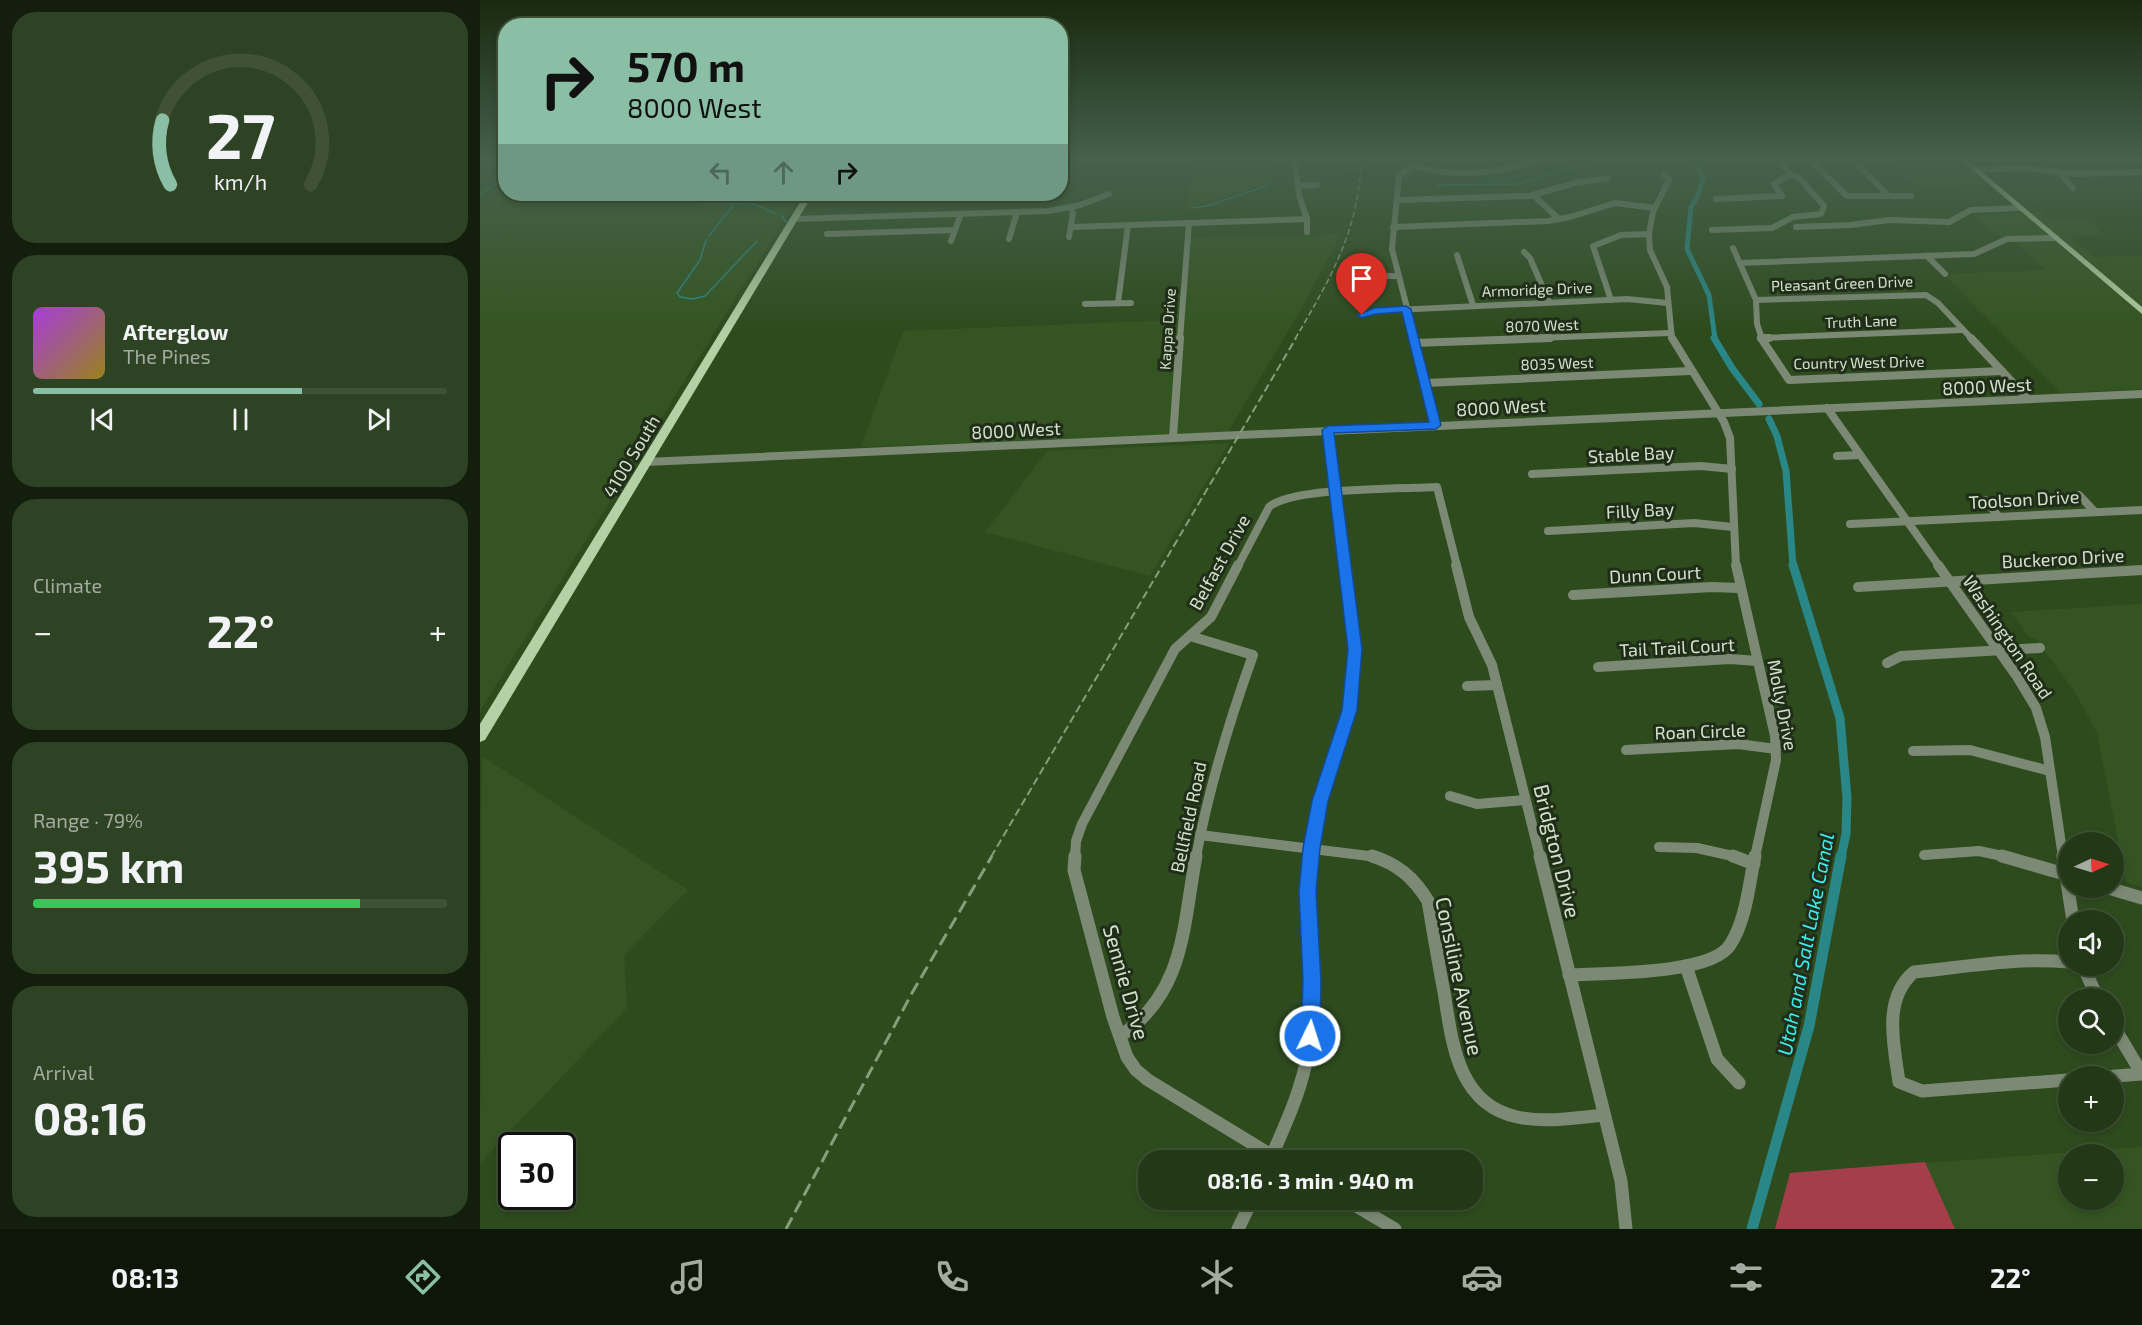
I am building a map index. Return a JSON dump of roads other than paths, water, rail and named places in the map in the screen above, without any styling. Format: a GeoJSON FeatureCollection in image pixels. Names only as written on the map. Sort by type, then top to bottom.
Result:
{"type":"FeatureCollection","features":[{"type":"Feature","properties":{"kind":"main road"},"geometry":{"type":"LineString","coordinates":[[2031,218],[2142,311]]}},
{"type":"Feature","properties":{"kind":"main road","name":"4100 South"},"geometry":{"type":"LineString","coordinates":[[480,736],[794,219]]}},
{"type":"Feature","properties":{"kind":"street"},"geometry":{"type":"LineString","coordinates":[[794,219],[821,218]]}},
{"type":"Feature","properties":{"kind":"street"},"geometry":{"type":"LineString","coordinates":[[836,218],[826,236],[955,230]]}},
{"type":"Feature","properties":{"kind":"street"},"geometry":{"type":"LineString","coordinates":[[951,241],[959,218]]}},
{"type":"Feature","properties":{"kind":"street"},"geometry":{"type":"LineString","coordinates":[[1009,239],[1015,218]]}},
{"type":"Feature","properties":{"kind":"street"},"geometry":{"type":"LineString","coordinates":[[1069,237],[1072,218]]}},
{"type":"Feature","properties":{"kind":"street"},"geometry":{"type":"LineString","coordinates":[[1394,218],[1392,249],[1436,425]]}},
{"type":"Feature","properties":{"kind":"street"},"geometry":{"type":"LineString","coordinates":[[1653,218],[1649,234],[1650,250],[1667,287],[1670,333]]}},
{"type":"Feature","properties":{"kind":"street"},"geometry":{"type":"LineString","coordinates":[[1712,230],[1775,227],[1789,218]]}},
{"type":"Feature","properties":{"kind":"street"},"geometry":{"type":"LineString","coordinates":[[1796,227],[1850,225],[1890,220],[1949,222],[1956,218]]}},
{"type":"Feature","properties":{"kind":"street"},"geometry":{"type":"LineString","coordinates":[[1071,228],[1307,219],[1307,232]]}},
{"type":"Feature","properties":{"kind":"street"},"geometry":{"type":"LineString","coordinates":[[1393,226],[1559,219]]}},
{"type":"Feature","properties":{"kind":"street","name":"Kappa Drive"},"geometry":{"type":"LineString","coordinates":[[1173,437],[1189,224]]}},
{"type":"Feature","properties":{"kind":"street"},"geometry":{"type":"LineString","coordinates":[[1118,303],[1128,225]]}},
{"type":"Feature","properties":{"kind":"street"},"geometry":{"type":"LineString","coordinates":[[1726,229],[1731,236]]}},
{"type":"Feature","properties":{"kind":"street"},"geometry":{"type":"LineString","coordinates":[[1611,300],[1593,246],[1621,235],[1649,234]]}},
{"type":"Feature","properties":{"kind":"street"},"geometry":{"type":"LineString","coordinates":[[1740,263],[1981,253],[1997,242],[2055,238]]}},
{"type":"Feature","properties":{"kind":"street","name":"Country West Drive"},"geometry":{"type":"LineString","coordinates":[[1733,248],[1756,300],[1757,324],[1761,338],[1789,380],[2002,371]]}},
{"type":"Feature","properties":{"kind":"street"},"geometry":{"type":"LineString","coordinates":[[1524,252],[1530,258],[1549,302]]}},
{"type":"Feature","properties":{"kind":"street"},"geometry":{"type":"LineString","coordinates":[[1457,255],[1473,305]]}},
{"type":"Feature","properties":{"kind":"street"},"geometry":{"type":"LineString","coordinates":[[1927,256],[1945,274]]}},
{"type":"Feature","properties":{"kind":"street"},"geometry":{"type":"LineString","coordinates":[[1382,276],[1398,276]]}},
{"type":"Feature","properties":{"kind":"street","name":"Pleasant Green Drive"},"geometry":{"type":"LineString","coordinates":[[1756,300],[1926,295],[1938,303],[2028,399]]}},
{"type":"Feature","properties":{"kind":"street","name":"Armoridge Drive"},"geometry":{"type":"LineString","coordinates":[[1362,315],[1374,311],[1549,302],[1611,300],[1668,303]]}},
{"type":"Feature","properties":{"kind":"street"},"geometry":{"type":"LineString","coordinates":[[1085,304],[1131,303]]}},
{"type":"Feature","properties":{"kind":"street","name":"Truth Lane"},"geometry":{"type":"LineString","coordinates":[[1761,338],[1963,330]]}},
{"type":"Feature","properties":{"kind":"street","name":"8070 West"},"geometry":{"type":"LineString","coordinates":[[1415,343],[1670,333]]}},
{"type":"Feature","properties":{"kind":"street","name":"Molly Drive"},"geometry":{"type":"LineString","coordinates":[[1569,975],[1686,966],[1714,959],[1731,944],[1742,914],[1775,773],[1776,749],[1736,573],[1730,438],[1718,412],[1690,371],[1670,333]]}},
{"type":"Feature","properties":{"kind":"street","name":"8035 West"},"geometry":{"type":"LineString","coordinates":[[1425,383],[1690,371]]}},
{"type":"Feature","properties":{"kind":"street","name":"8000 West"},"geometry":{"type":"LineString","coordinates":[[646,462],[2142,394]]}},
{"type":"Feature","properties":{"kind":"street","name":"Washington Road"},"geometry":{"type":"LineString","coordinates":[[1827,408],[1998,650],[2036,708],[2045,737],[2060,832]]}},
{"type":"Feature","properties":{"kind":"street"},"geometry":{"type":"LineString","coordinates":[[1277,1150],[1295,1102],[1308,1054],[1312,1017],[1308,891],[1311,848],[1322,796],[1349,710],[1354,669],[1354,632],[1328,430]]}},
{"type":"Feature","properties":{"kind":"street"},"geometry":{"type":"LineString","coordinates":[[1836,456],[1860,455]]}},
{"type":"Feature","properties":{"kind":"street","name":"Stable Bay"},"geometry":{"type":"LineString","coordinates":[[1532,474],[1701,466],[1732,470]]}},
{"type":"Feature","properties":{"kind":"street","name":"Belfast Drive"},"geometry":{"type":"LineString","coordinates":[[1076,841],[1082,824],[1175,649],[1211,617],[1269,507],[1276,500],[1286,496],[1437,487]]}},
{"type":"Feature","properties":{"kind":"street","name":"Bridgton Drive"},"geometry":{"type":"LineString","coordinates":[[1437,487],[1469,617],[1475,632],[1485,644],[1497,685],[1621,1181],[1626,1229]]}},
{"type":"Feature","properties":{"kind":"street"},"geometry":{"type":"LineString","coordinates":[[2079,495],[2095,512]]}},
{"type":"Feature","properties":{"kind":"street"},"geometry":{"type":"LineString","coordinates":[[1985,500],[1999,517]]}},
{"type":"Feature","properties":{"kind":"street","name":"Toolson Drive"},"geometry":{"type":"LineString","coordinates":[[1851,524],[2142,510]]}},
{"type":"Feature","properties":{"kind":"street","name":"Filly Bay"},"geometry":{"type":"LineString","coordinates":[[1548,531],[1694,523],[1733,527]]}},
{"type":"Feature","properties":{"kind":"street","name":"Buckeroo Drive"},"geometry":{"type":"LineString","coordinates":[[1858,587],[2142,570]]}},
{"type":"Feature","properties":{"kind":"street","name":"Dunn Court"},"geometry":{"type":"LineString","coordinates":[[1573,595],[1712,587],[1739,588]]}},
{"type":"Feature","properties":{"kind":"street","name":"Bellfield Road"},"geometry":{"type":"LineString","coordinates":[[1120,1036],[1140,1023],[1157,1005],[1170,983],[1177,960],[1215,767],[1253,654],[1190,636]]}},
{"type":"Feature","properties":{"kind":"street"},"geometry":{"type":"LineString","coordinates":[[1887,663],[1901,656],[2040,648]]}},
{"type":"Feature","properties":{"kind":"street","name":"Tail Trail Court"},"geometry":{"type":"LineString","coordinates":[[1598,667],[1730,659],[1757,661]]}},
{"type":"Feature","properties":{"kind":"street"},"geometry":{"type":"LineString","coordinates":[[1467,686],[1497,685]]}},
{"type":"Feature","properties":{"kind":"street","name":"Roan Circle"},"geometry":{"type":"LineString","coordinates":[[1626,750],[1738,744],[1776,749]]}},
{"type":"Feature","properties":{"kind":"street"},"geometry":{"type":"LineString","coordinates":[[1913,751],[1970,750],[2050,771]]}},
{"type":"Feature","properties":{"kind":"street"},"geometry":{"type":"LineString","coordinates":[[1450,796],[1461,802],[1474,804],[1525,800]]}},
{"type":"Feature","properties":{"kind":"street","name":"Consiline Avenue"},"geometry":{"type":"LineString","coordinates":[[1200,835],[1370,855],[1390,861],[1408,873],[1419,885],[1428,901],[1455,1057],[1461,1072],[1472,1088],[1486,1101],[1519,1119],[1535,1121],[1604,1115]]}},
{"type":"Feature","properties":{"kind":"street","name":"Sennie Drive"},"geometry":{"type":"LineString","coordinates":[[1076,841],[1074,870],[1127,1057],[1136,1070],[1148,1080],[1260,1150]]}},
{"type":"Feature","properties":{"kind":"street"},"geometry":{"type":"LineString","coordinates":[[1659,847],[1701,846],[1718,849],[1754,864]]}},
{"type":"Feature","properties":{"kind":"street"},"geometry":{"type":"LineString","coordinates":[[1924,855],[1978,851],[2058,872]]}},
{"type":"Feature","properties":{"kind":"street"},"geometry":{"type":"LineString","coordinates":[[2124,893],[2142,898]]}},
{"type":"Feature","properties":{"kind":"street"},"geometry":{"type":"LineString","coordinates":[[2058,961],[1935,968],[1914,972],[1898,985],[1893,1026],[1899,1082],[1922,1091],[2058,1081]]}},
{"type":"Feature","properties":{"kind":"street"},"geometry":{"type":"LineString","coordinates":[[1686,966],[1717,1059],[1739,1083]]}},
{"type":"Feature","properties":{"kind":"street"},"geometry":{"type":"LineString","coordinates":[[2124,1044],[2142,1074],[2124,1075]]}},
{"type":"Feature","properties":{"kind":"street"},"geometry":{"type":"LineString","coordinates":[[1238,1229],[1247,1210]]}},
{"type":"Feature","properties":{"kind":"street"},"geometry":{"type":"LineString","coordinates":[[1363,1210],[1395,1229]]}},
{"type":"Feature","properties":{"kind":"waterway"},"geometry":{"type":"LineString","coordinates":[[709,236],[723,218]]}},
{"type":"Feature","properties":{"kind":"waterway"},"geometry":{"type":"LineString","coordinates":[[783,218],[786,222]]}},
{"type":"Feature","properties":{"kind":"waterway","name":"Utah and Salt Lake Canal"},"geometry":{"type":"LineString","coordinates":[[1690,218],[1687,249],[1709,295],[1715,339]]}},
{"type":"Feature","properties":{"kind":"waterway"},"geometry":{"type":"LineString","coordinates":[[706,240],[700,260],[677,293],[680,297],[693,299],[705,296],[757,241]]}},
{"type":"Feature","properties":{"kind":"waterway","name":"Utah and Salt Lake Canal"},"geometry":{"type":"LineString","coordinates":[[1714,338],[1732,368],[1759,404]]}},
{"type":"Feature","properties":{"kind":"waterway","name":"Utah and Salt Lake Canal"},"geometry":{"type":"LineString","coordinates":[[1769,419],[1777,436],[1786,471],[1793,566]]}},
{"type":"Feature","properties":{"kind":"waterway","name":"Utah and Salt Lake Canal"},"geometry":{"type":"LineString","coordinates":[[1793,565],[1840,718],[1847,798],[1846,834],[1841,857]]}},
{"type":"Feature","properties":{"kind":"waterway","name":"Utah and Salt Lake Canal"},"geometry":{"type":"LineString","coordinates":[[1752,1229],[1809,1026],[1841,856]]}},
{"type":"Feature","properties":{"kind":"railway"},"geometry":{"type":"LineString","coordinates":[[1295,339],[1330,276],[1352,218]]}},
{"type":"Feature","properties":{"kind":"railway"},"geometry":{"type":"LineString","coordinates":[[991,857],[1296,338]]}},
{"type":"Feature","properties":{"kind":"railway"},"geometry":{"type":"LineString","coordinates":[[786,1229],[912,993],[992,856]]}}]}
